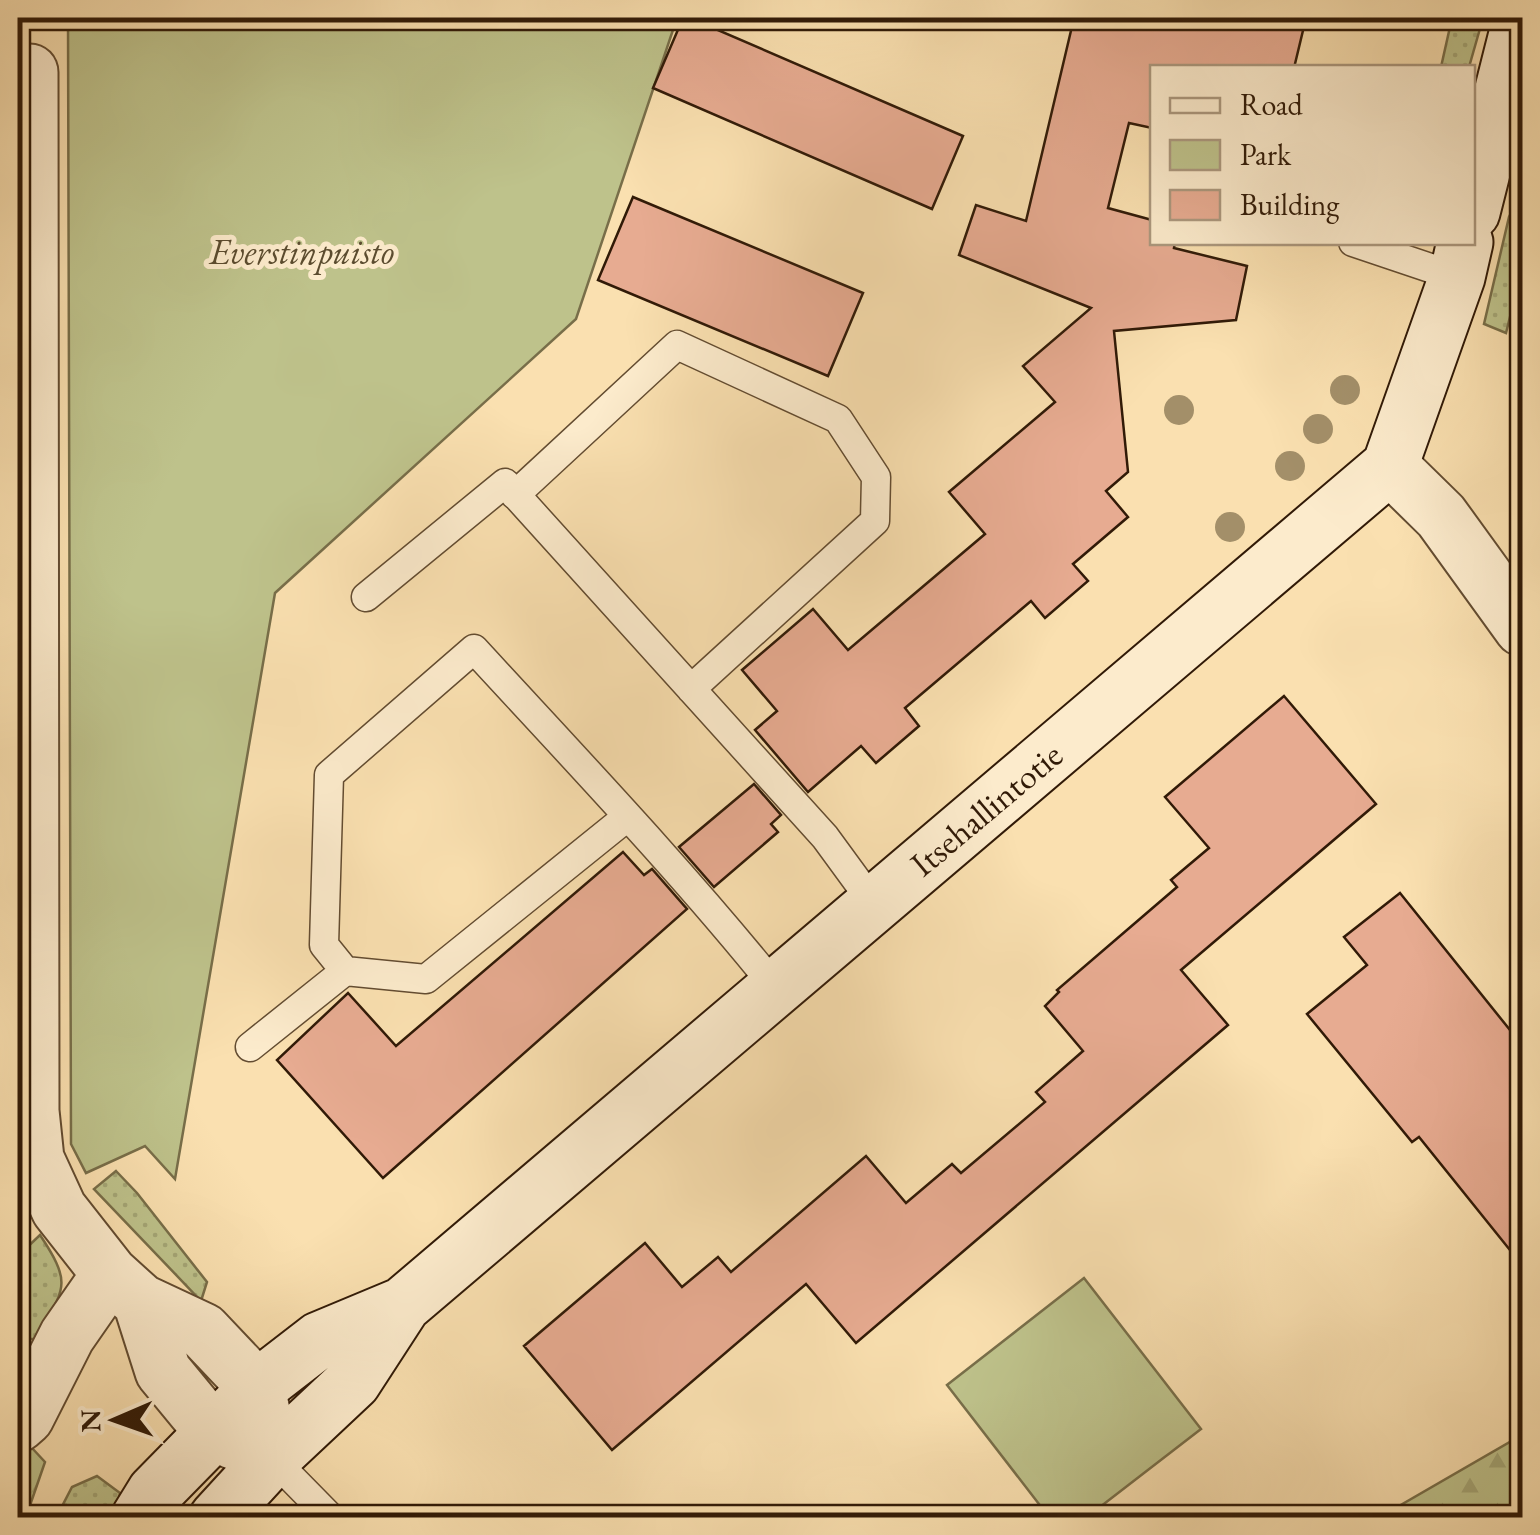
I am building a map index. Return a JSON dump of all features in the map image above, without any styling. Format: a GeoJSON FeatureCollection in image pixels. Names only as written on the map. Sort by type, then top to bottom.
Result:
{"type":"FeatureCollection","features":[{"type":"Feature","properties":{"kind":"main road"},"geometry":{"type":"LineString","coordinates":[[1475,200],[1520,18]]}},
{"type":"Feature","properties":{"kind":"main road"},"geometry":{"type":"LineString","coordinates":[[30,72],[24,562],[32,1111],[36,1159],[59,1209],[126,1288],[163,1371],[214,1433],[272,1458]]}},
{"type":"Feature","properties":{"kind":"main road"},"geometry":{"type":"LineString","coordinates":[[1461,260],[1390,466],[1440,516],[1522,628]]}},
{"type":"Feature","properties":{"kind":"main road","name":"Itsehallintotie"},"geometry":{"type":"LineString","coordinates":[[217,1518],[272,1458],[353,1382],[403,1305],[1390,466]]}},
{"type":"Feature","properties":{"kind":"main road"},"geometry":{"type":"LineString","coordinates":[[126,1288],[203,1330],[258,1388],[272,1458]]}},
{"type":"Feature","properties":{"kind":"main road"},"geometry":{"type":"LineString","coordinates":[[18,1424],[26,1417],[67,1336],[126,1288]]}},
{"type":"Feature","properties":{"kind":"main road","name":"Itsehallintotie"},"geometry":{"type":"LineString","coordinates":[[138,1518],[155,1492],[258,1388],[318,1340],[403,1305]]}},
{"type":"Feature","properties":{"kind":"lane"},"geometry":{"type":"LineString","coordinates":[[1371,245],[1461,260]]}},
{"type":"Feature","properties":{"kind":"lane"},"geometry":{"type":"LineString","coordinates":[[515,495],[677,346],[838,419],[876,478],[874,521],[691,689]]}},
{"type":"Feature","properties":{"kind":"lane"},"geometry":{"type":"LineString","coordinates":[[366,597],[505,483],[825,838],[874,904]]}},
{"type":"Feature","properties":{"kind":"lane"},"geometry":{"type":"LineString","coordinates":[[628,817],[426,980],[345,971],[324,945],[330,775],[474,649],[628,817],[724,923],[776,988]]}},
{"type":"Feature","properties":{"kind":"lane"},"geometry":{"type":"LineString","coordinates":[[250,1047],[345,971]]}},
{"type":"Feature","properties":{"kind":"lane"},"geometry":{"type":"LineString","coordinates":[[272,1458],[331,1518]]}},
{"type":"Feature","properties":{"kind":"green space","name":"Everstinpuisto"},"geometry":{"type":"Polygon","coordinates":[[[68,18],[677,18],[576,319],[275,593],[175,1179],[145,1146],[86,1173],[71,1144],[68,18]]]}},
{"type":"Feature","properties":{"kind":"green space"},"geometry":{"type":"Polygon","coordinates":[[[1452,18],[1483,18],[1470,65],[1441,65],[1452,18]]]}},
{"type":"Feature","properties":{"kind":"green space"},"geometry":{"type":"Polygon","coordinates":[[[1522,190],[1522,268],[1506,333],[1484,324],[1509,217],[1522,190]]]}},
{"type":"Feature","properties":{"kind":"green space"},"geometry":{"type":"Polygon","coordinates":[[[116,1171],[207,1282],[201,1301],[94,1189],[116,1171]]]}},
{"type":"Feature","properties":{"kind":"green space"},"geometry":{"type":"Polygon","coordinates":[[[40,1235],[58,1266],[61,1287],[35,1339],[27,1339],[18,1333],[18,1256],[40,1235]]]}},
{"type":"Feature","properties":{"kind":"green space"},"geometry":{"type":"Polygon","coordinates":[[[1084,1278],[1201,1429],[1087,1517],[1049,1517],[947,1385],[1084,1278]]]}},
{"type":"Feature","properties":{"kind":"green space"},"geometry":{"type":"Polygon","coordinates":[[[1522,1435],[1522,1517],[1380,1517],[1522,1435]]]}},
{"type":"Feature","properties":{"kind":"green space"},"geometry":{"type":"Polygon","coordinates":[[[32,1448],[45,1462],[26,1517],[18,1517],[18,1455],[32,1448]]]}},
{"type":"Feature","properties":{"kind":"green space"},"geometry":{"type":"Polygon","coordinates":[[[97,1476],[120,1493],[110,1517],[56,1518],[72,1487],[97,1476]]]}},
{"type":"Feature","properties":{"kind":"building"},"geometry":{"type":"Polygon","coordinates":[[[683,18],[963,136],[932,209],[653,88],[683,18]]]}},
{"type":"Feature","properties":{"kind":"building"},"geometry":{"type":"Polygon","coordinates":[[[1074,18],[1306,18],[1295,65],[1150,65],[1150,128],[1129,123],[1108,208],[1150,219],[1150,245],[1174,245],[1174,248],[1247,266],[1236,320],[1114,331],[1128,472],[1106,491],[1128,517],[1073,564],[1088,581],[1045,618],[1031,601],[905,708],[919,726],[876,763],[861,746],[808,792],[755,730],[777,711],[742,670],[813,609],[848,650],[985,534],[949,492],[1055,402],[1023,366],[1091,308],[959,255],[976,205],[1026,221],[1074,18]]]}},
{"type":"Feature","properties":{"kind":"building"},"geometry":{"type":"Polygon","coordinates":[[[633,197],[863,293],[828,376],[598,280],[633,197]]]}},
{"type":"Feature","properties":{"kind":"building"},"geometry":{"type":"Polygon","coordinates":[[[1284,696],[1376,804],[1181,970],[1228,1025],[856,1343],[806,1284],[612,1450],[524,1346],[645,1243],[682,1287],[718,1257],[731,1272],[866,1156],[906,1203],[952,1164],[961,1173],[1045,1102],[1036,1092],[1083,1051],[1045,1006],[1057,990],[1177,887],[1171,880],[1209,848],[1165,797],[1284,696]]]}},
{"type":"Feature","properties":{"kind":"building"},"geometry":{"type":"Polygon","coordinates":[[[754,784],[781,815],[771,824],[778,832],[714,887],[679,847],[754,784]]]}},
{"type":"Feature","properties":{"kind":"building"},"geometry":{"type":"Polygon","coordinates":[[[623,852],[644,875],[652,869],[687,909],[383,1178],[277,1060],[348,993],[396,1046],[623,852]]]}},
{"type":"Feature","properties":{"kind":"building"},"geometry":{"type":"Polygon","coordinates":[[[1400,893],[1522,1045],[1522,1265],[1419,1137],[1412,1142],[1307,1014],[1367,965],[1344,937],[1400,893]]]}}]}
